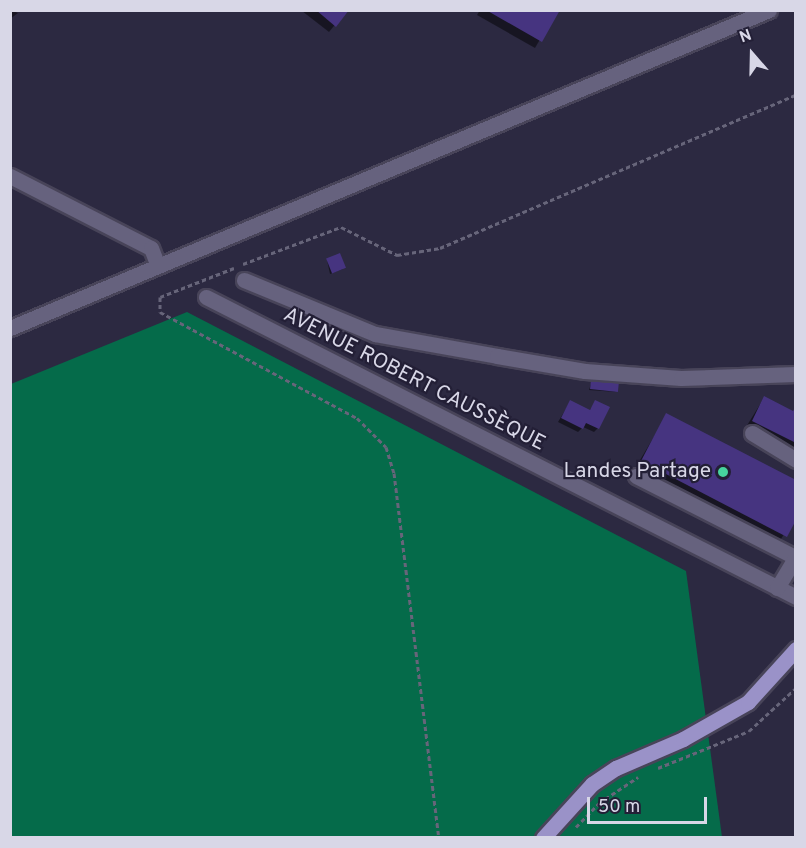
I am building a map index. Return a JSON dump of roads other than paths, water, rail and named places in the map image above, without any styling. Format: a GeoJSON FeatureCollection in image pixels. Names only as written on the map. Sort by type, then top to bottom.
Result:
{"type":"FeatureCollection","features":[{"type":"Feature","properties":{"kind":"main road"},"geometry":{"type":"LineString","coordinates":[[543,837],[592,784],[616,768],[693,734],[748,702],[795,649]]}},
{"type":"Feature","properties":{"kind":"street"},"geometry":{"type":"LineString","coordinates":[[10,328],[769,10]]}},
{"type":"Feature","properties":{"kind":"street"},"geometry":{"type":"LineString","coordinates":[[10,176],[151,248],[158,266]]}},
{"type":"Feature","properties":{"kind":"street"},"geometry":{"type":"LineString","coordinates":[[244,279],[375,334],[497,356],[585,371],[681,378],[795,374]]}},
{"type":"Feature","properties":{"kind":"street","name":"AVENUE ROBERT CAUSSÈQUE"},"geometry":{"type":"LineString","coordinates":[[206,297],[795,597]]}},
{"type":"Feature","properties":{"kind":"street"},"geometry":{"type":"LineString","coordinates":[[752,433],[795,460]]}},
{"type":"Feature","properties":{"kind":"street"},"geometry":{"type":"LineString","coordinates":[[636,476],[795,556],[777,588]]}},
{"type":"Feature","properties":{"kind":"place","name":"Landes Partage"},"geometry":{"type":"Point","coordinates":[723,472]}}]}
